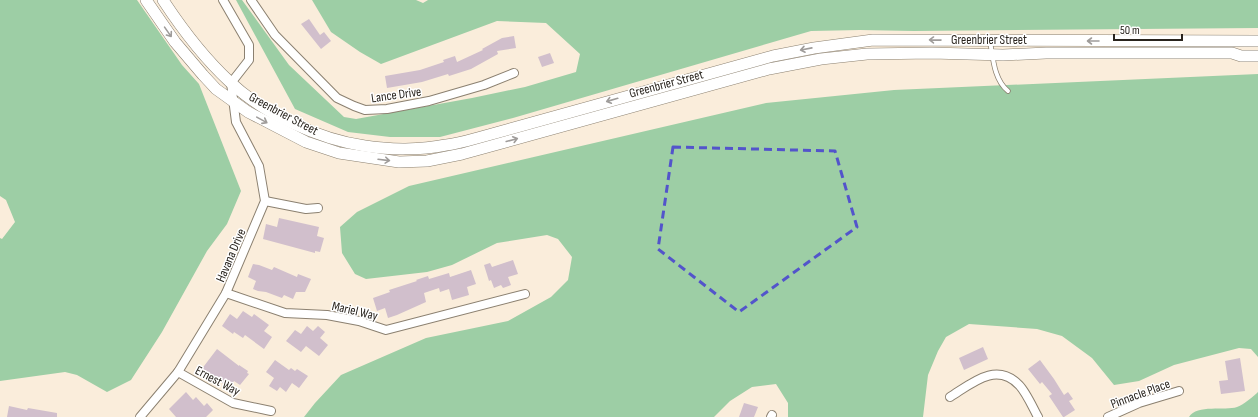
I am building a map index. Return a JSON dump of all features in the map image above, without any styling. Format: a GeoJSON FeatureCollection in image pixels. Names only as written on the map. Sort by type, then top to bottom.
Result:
{"type":"FeatureCollection","features":[{"type":"Feature","properties":{"kind":"main road","name":"Greenbrier Street"},"geometry":{"type":"LineString","coordinates":[[146,0],[175,42],[203,75],[216,89],[248,112],[306,142],[339,153],[399,162],[427,161],[462,154],[765,70],[821,59],[867,54],[932,53],[1232,54],[1241,56],[1258,56]]}},
{"type":"Feature","properties":{"kind":"main road","name":"Greenbrier Street"},"geometry":{"type":"LineString","coordinates":[[163,0],[174,18],[206,58],[231,83],[263,108],[292,124],[329,138],[365,146],[402,149],[446,146],[762,58],[814,48],[873,40],[1258,41]]}},
{"type":"Feature","properties":{"kind":"main road"},"geometry":{"type":"LineString","coordinates":[[1232,54],[1241,51],[1258,51]]}},
{"type":"Feature","properties":{"kind":"street"},"geometry":{"type":"LineString","coordinates":[[224,0],[249,45],[249,60],[231,83],[236,122],[259,166],[265,201],[306,209],[318,208]]}},
{"type":"Feature","properties":{"kind":"street","name":"Lance Drive"},"geometry":{"type":"LineString","coordinates":[[251,0],[275,34],[337,98],[365,110],[387,109],[429,102],[484,85],[514,73]]}},
{"type":"Feature","properties":{"kind":"street","name":"Havana Drive"},"geometry":{"type":"LineString","coordinates":[[140,417],[178,372],[226,293],[265,201]]}},
{"type":"Feature","properties":{"kind":"street","name":"Mariel Way"},"geometry":{"type":"LineString","coordinates":[[226,293],[285,313],[327,314],[359,321],[386,330],[525,294]]}},
{"type":"Feature","properties":{"kind":"street","name":"Ernest Way"},"geometry":{"type":"LineString","coordinates":[[178,372],[233,403],[271,411]]}},
{"type":"Feature","properties":{"kind":"street"},"geometry":{"type":"LineString","coordinates":[[950,397],[984,376],[1001,374],[1009,377],[1019,385],[1038,417]]}},
{"type":"Feature","properties":{"kind":"street","name":"Pinnacle Place"},"geometry":{"type":"LineString","coordinates":[[1108,417],[1139,403],[1179,391]]}},
{"type":"Feature","properties":{"kind":"lane"},"geometry":{"type":"LineString","coordinates":[[990,40],[994,68],[1003,87],[1008,91]]}},
{"type":"Feature","properties":{"kind":"lane"},"geometry":{"type":"LineString","coordinates":[[762,58],[765,70]]}},
{"type":"Feature","properties":{"kind":"highlighted area"},"geometry":{"type":"Polygon","coordinates":[[[673,147],[835,151],[857,227],[739,312],[658,249],[673,147]]]}},
{"type":"Feature","properties":{"kind":"green space"},"geometry":{"type":"Polygon","coordinates":[[[0,0],[137,0],[182,65],[199,84],[241,191],[227,224],[207,251],[162,332],[131,380],[107,392],[77,375],[65,372],[0,381],[0,238],[2,239],[15,222],[6,200],[0,196],[0,0]]]}},
{"type":"Feature","properties":{"kind":"green space"},"geometry":{"type":"Polygon","coordinates":[[[236,0],[242,0],[289,65],[344,117],[356,119],[525,87],[576,72],[580,54],[546,23],[497,21],[381,64],[360,52],[331,32],[312,0],[416,0],[423,3],[428,0],[1258,0],[1258,28],[811,31],[513,118],[440,137],[390,137],[348,132],[295,109],[236,0]]]}},
{"type":"Feature","properties":{"kind":"green space"},"geometry":{"type":"Polygon","coordinates":[[[1258,74],[1258,357],[1251,349],[1239,348],[1174,365],[1139,381],[1114,385],[1092,358],[1062,336],[1037,329],[969,324],[946,337],[938,351],[928,375],[923,417],[788,417],[788,403],[776,384],[752,387],[730,401],[714,417],[304,417],[341,375],[426,338],[508,321],[551,297],[568,280],[572,257],[558,239],[547,235],[497,243],[452,265],[427,272],[366,279],[355,274],[342,253],[340,227],[357,212],[409,186],[766,103],[894,90],[1258,74]]]}},
{"type":"Feature","properties":{"kind":"green space"},"geometry":{"type":"Polygon","coordinates":[[[1258,392],[1258,417],[1189,417],[1193,413],[1205,409],[1237,407],[1258,392]]]}},
{"type":"Feature","properties":{"kind":"building"},"geometry":{"type":"Polygon","coordinates":[[[309,19],[320,35],[324,32],[331,41],[321,49],[301,24],[309,19]]]}},
{"type":"Feature","properties":{"kind":"building"},"geometry":{"type":"Polygon","coordinates":[[[514,36],[516,48],[497,51],[498,54],[471,69],[449,76],[448,74],[422,82],[387,88],[385,76],[420,70],[444,62],[443,60],[455,56],[457,62],[483,50],[482,49],[502,38],[514,36]]]}},
{"type":"Feature","properties":{"kind":"building"},"geometry":{"type":"Polygon","coordinates":[[[550,53],[554,63],[542,67],[538,57],[550,53]]]}},
{"type":"Feature","properties":{"kind":"building"},"geometry":{"type":"Polygon","coordinates":[[[279,218],[319,227],[317,236],[324,238],[320,252],[315,251],[315,253],[263,239],[266,224],[277,227],[279,218]]]}},
{"type":"Feature","properties":{"kind":"building"},"geometry":{"type":"Polygon","coordinates":[[[513,260],[518,274],[508,277],[511,285],[503,288],[501,285],[494,288],[491,280],[489,281],[484,265],[490,263],[492,267],[513,260]]]}},
{"type":"Feature","properties":{"kind":"building"},"geometry":{"type":"Polygon","coordinates":[[[253,264],[272,270],[274,267],[297,277],[298,274],[311,279],[305,292],[296,292],[293,299],[284,295],[282,298],[253,289],[256,281],[248,277],[253,264]]]}},
{"type":"Feature","properties":{"kind":"building"},"geometry":{"type":"Polygon","coordinates":[[[471,270],[476,284],[467,287],[469,295],[452,300],[449,289],[440,292],[439,288],[424,293],[426,302],[397,315],[388,318],[385,308],[377,311],[373,298],[390,292],[389,290],[428,276],[429,279],[449,273],[450,277],[471,270]]]}},
{"type":"Feature","properties":{"kind":"building"},"geometry":{"type":"Polygon","coordinates":[[[243,311],[252,317],[254,314],[269,325],[264,331],[272,337],[264,349],[245,335],[243,338],[234,332],[233,334],[222,326],[230,314],[237,319],[243,311]]]}},
{"type":"Feature","properties":{"kind":"building"},"geometry":{"type":"Polygon","coordinates":[[[307,326],[313,331],[318,326],[325,332],[320,338],[328,345],[319,356],[306,346],[301,352],[286,341],[295,330],[301,334],[307,326]]]}},
{"type":"Feature","properties":{"kind":"building"},"geometry":{"type":"Polygon","coordinates":[[[983,347],[988,359],[964,370],[959,358],[983,347]]]}},
{"type":"Feature","properties":{"kind":"building"},"geometry":{"type":"Polygon","coordinates":[[[217,349],[248,371],[247,373],[249,374],[240,385],[234,381],[229,388],[211,375],[210,377],[201,370],[217,349]]]}},
{"type":"Feature","properties":{"kind":"building"},"geometry":{"type":"Polygon","coordinates":[[[1240,358],[1245,391],[1221,394],[1219,381],[1228,380],[1225,361],[1240,358]]]}},
{"type":"Feature","properties":{"kind":"building"},"geometry":{"type":"Polygon","coordinates":[[[275,360],[289,370],[291,368],[295,371],[297,369],[308,376],[299,388],[292,383],[286,392],[280,387],[277,391],[269,386],[274,378],[266,372],[275,360]]]}},
{"type":"Feature","properties":{"kind":"building"},"geometry":{"type":"Polygon","coordinates":[[[1040,360],[1064,395],[1068,392],[1073,399],[1069,401],[1075,410],[1064,417],[1049,396],[1052,394],[1042,382],[1040,384],[1028,369],[1040,360]]]}},
{"type":"Feature","properties":{"kind":"building"},"geometry":{"type":"Polygon","coordinates":[[[186,392],[193,400],[196,397],[204,406],[207,403],[213,410],[206,417],[176,417],[169,409],[186,392]]]}},
{"type":"Feature","properties":{"kind":"building"},"geometry":{"type":"Polygon","coordinates":[[[744,403],[758,407],[754,417],[739,417],[744,403]]]}},
{"type":"Feature","properties":{"kind":"building"},"geometry":{"type":"Polygon","coordinates":[[[9,406],[27,410],[28,408],[57,413],[57,417],[7,417],[9,406]]]}}]}
